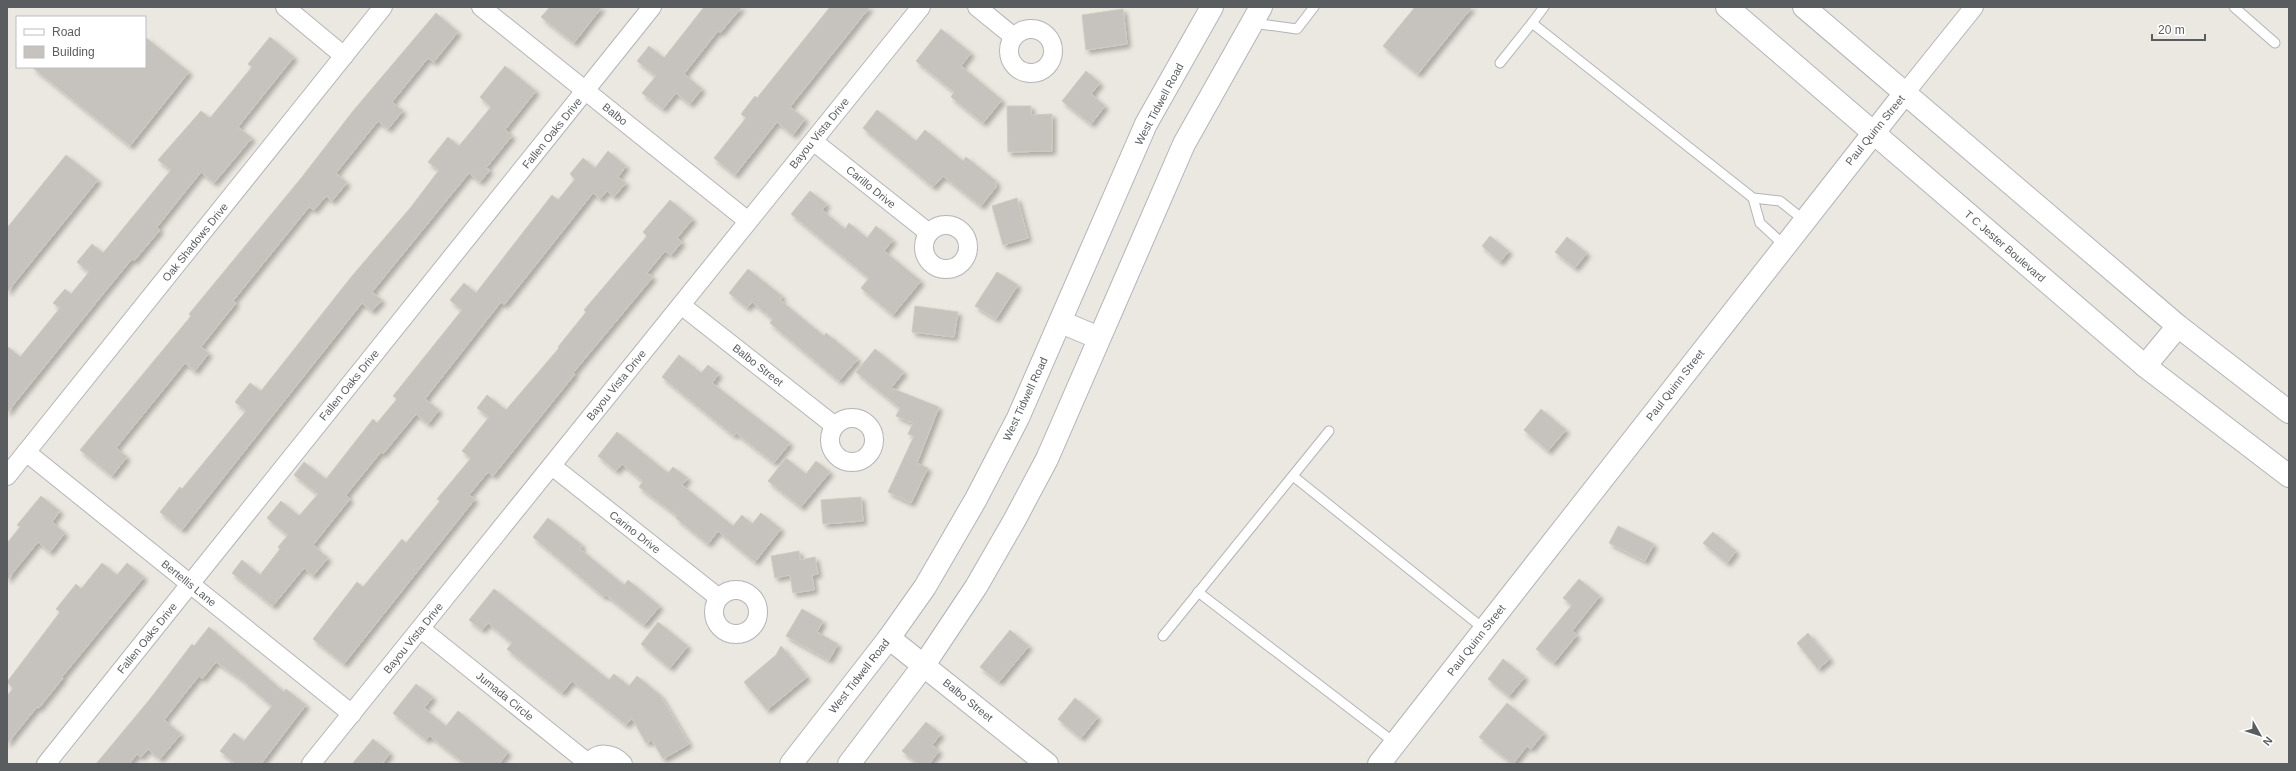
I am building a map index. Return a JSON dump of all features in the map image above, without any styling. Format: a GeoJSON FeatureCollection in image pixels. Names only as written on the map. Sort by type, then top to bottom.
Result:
{"type":"FeatureCollection","features":[{"type":"Feature","properties":{"kind":"main road","name":"West Tidwell Road"},"geometry":{"type":"LineString","coordinates":[[791,764],[889,638],[925,587],[976,499],[1018,418],[1146,124],[1212,7]]}},
{"type":"Feature","properties":{"kind":"main road","name":"T C Jester Boulevard"},"geometry":{"type":"LineString","coordinates":[[1727,7],[2145,366],[2289,476]]}},
{"type":"Feature","properties":{"kind":"main road"},"geometry":{"type":"LineString","coordinates":[[1804,7],[2178,326],[2289,412]]}},
{"type":"Feature","properties":{"kind":"main road"},"geometry":{"type":"LineString","coordinates":[[849,764],[924,665],[976,587],[1014,521],[1047,459],[1184,144],[1256,15]]}},
{"type":"Feature","properties":{"kind":"main road","name":"Paul Quinn Street"},"geometry":{"type":"LineString","coordinates":[[1378,764],[1905,93]]}},
{"type":"Feature","properties":{"kind":"main road"},"geometry":{"type":"LineString","coordinates":[[1061,322],[1099,338]]}},
{"type":"Feature","properties":{"kind":"main road"},"geometry":{"type":"LineString","coordinates":[[2145,366],[2178,326]]}},
{"type":"Feature","properties":{"kind":"main road","name":"Balbo Street"},"geometry":{"type":"LineString","coordinates":[[889,638],[1046,764]]}},
{"type":"Feature","properties":{"kind":"street"},"geometry":{"type":"LineString","coordinates":[[285,7],[344,56]]}},
{"type":"Feature","properties":{"kind":"street","name":"Oak Shadows Drive"},"geometry":{"type":"LineString","coordinates":[[7,476],[383,7]]}},
{"type":"Feature","properties":{"kind":"street","name":"Balbo"},"geometry":{"type":"LineString","coordinates":[[481,7],[748,221]]}},
{"type":"Feature","properties":{"kind":"street","name":"Fallen Oaks Drive"},"geometry":{"type":"LineString","coordinates":[[46,764],[652,7]]}},
{"type":"Feature","properties":{"kind":"street","name":"Bayou Vista Drive"},"geometry":{"type":"LineString","coordinates":[[311,764],[921,7]]}},
{"type":"Feature","properties":{"kind":"street"},"geometry":{"type":"LineString","coordinates":[[977,7],[1014,37]]}},
{"type":"Feature","properties":{"kind":"street","name":"Paul Quinn Street"},"geometry":{"type":"LineString","coordinates":[[1905,93],[1974,7]]}},
{"type":"Feature","properties":{"kind":"street","name":"Carillo Drive"},"geometry":{"type":"LineString","coordinates":[[813,141],[929,233]]}},
{"type":"Feature","properties":{"kind":"street","name":"Balbo Street"},"geometry":{"type":"LineString","coordinates":[[681,305],[835,426]]}},
{"type":"Feature","properties":{"kind":"street","name":"Bertellis Lane"},"geometry":{"type":"LineString","coordinates":[[26,452],[352,714]]}},
{"type":"Feature","properties":{"kind":"street","name":"Carino Drive"},"geometry":{"type":"LineString","coordinates":[[552,466],[719,598]]}},
{"type":"Feature","properties":{"kind":"street","name":"Jumada Circle"},"geometry":{"type":"LineString","coordinates":[[421,629],[588,763],[595,757],[603,754],[612,755],[623,764]]}},
{"type":"Feature","properties":{"kind":"lane"},"geometry":{"type":"LineString","coordinates":[[1256,15],[1297,29],[1314,7]]}},
{"type":"Feature","properties":{"kind":"lane"},"geometry":{"type":"LineString","coordinates":[[1500,63],[1544,7]]}},
{"type":"Feature","properties":{"kind":"lane"},"geometry":{"type":"LineString","coordinates":[[2234,7],[2275,43]]}},
{"type":"Feature","properties":{"kind":"lane"},"geometry":{"type":"LineString","coordinates":[[1532,23],[1753,198],[1780,201],[1804,220]]}},
{"type":"Feature","properties":{"kind":"lane"},"geometry":{"type":"LineString","coordinates":[[1753,198],[1760,223],[1784,246]]}},
{"type":"Feature","properties":{"kind":"lane"},"geometry":{"type":"LineString","coordinates":[[1163,636],[1329,431]]}},
{"type":"Feature","properties":{"kind":"lane"},"geometry":{"type":"LineString","coordinates":[[1293,476],[1484,629]]}},
{"type":"Feature","properties":{"kind":"lane"},"geometry":{"type":"LineString","coordinates":[[1198,592],[1395,743]]}},
{"type":"Feature","properties":{"kind":"building"},"geometry":{"type":"Polygon","coordinates":[[[550,7],[602,7],[574,43],[541,17],[550,7]]]}},
{"type":"Feature","properties":{"kind":"building"},"geometry":{"type":"Polygon","coordinates":[[[704,7],[742,7],[720,33],[718,31],[684,74],[702,89],[690,104],[676,93],[663,109],[642,93],[656,76],[637,61],[649,46],[664,58],[704,7]]]}},
{"type":"Feature","properties":{"kind":"building"},"geometry":{"type":"Polygon","coordinates":[[[830,7],[870,7],[790,107],[805,119],[793,135],[777,122],[735,175],[714,158],[746,118],[741,114],[755,96],[757,98],[830,7]]]}},
{"type":"Feature","properties":{"kind":"building"},"geometry":{"type":"Polygon","coordinates":[[[1415,7],[1472,7],[1418,74],[1383,46],[1415,7]]]}},
{"type":"Feature","properties":{"kind":"building"},"geometry":{"type":"Polygon","coordinates":[[[1123,9],[1127,44],[1086,50],[1082,15],[1123,9]]]}},
{"type":"Feature","properties":{"kind":"building"},"geometry":{"type":"Polygon","coordinates":[[[436,13],[458,32],[434,62],[428,58],[392,102],[403,111],[388,129],[378,121],[336,173],[347,183],[332,201],[326,196],[314,210],[309,207],[233,301],[236,303],[201,347],[209,353],[195,371],[185,363],[116,448],[127,457],[112,476],[80,450],[191,316],[189,314],[302,177],[353,111],[436,13]]]}},
{"type":"Feature","properties":{"kind":"building"},"geometry":{"type":"Polygon","coordinates":[[[941,29],[971,53],[961,66],[1002,100],[983,123],[951,97],[954,92],[916,61],[941,29]]]}},
{"type":"Feature","properties":{"kind":"building"},"geometry":{"type":"Polygon","coordinates":[[[270,37],[294,57],[238,127],[252,138],[214,183],[201,172],[157,227],[160,230],[134,261],[132,259],[7,413],[7,346],[20,357],[60,308],[53,303],[65,289],[71,294],[89,272],[77,262],[92,244],[103,253],[171,170],[158,160],[201,111],[210,118],[252,67],[248,64],[270,37]]]}},
{"type":"Feature","properties":{"kind":"building"},"geometry":{"type":"Polygon","coordinates":[[[146,38],[189,72],[130,146],[33,68],[146,68],[146,38]]]}},
{"type":"Feature","properties":{"kind":"building"},"geometry":{"type":"Polygon","coordinates":[[[505,66],[536,91],[505,130],[512,136],[486,168],[490,170],[480,182],[469,173],[372,292],[382,300],[372,311],[362,303],[182,530],[160,512],[180,487],[182,489],[246,411],[235,402],[250,383],[261,391],[352,276],[411,207],[439,170],[428,162],[448,137],[459,146],[491,107],[480,97],[505,66]]]}},
{"type":"Feature","properties":{"kind":"building"},"geometry":{"type":"Polygon","coordinates":[[[1086,71],[1100,83],[1091,94],[1105,106],[1091,124],[1062,101],[1086,71]]]}},
{"type":"Feature","properties":{"kind":"building"},"geometry":{"type":"Polygon","coordinates":[[[1007,106],[1031,106],[1031,115],[1052,114],[1052,151],[1008,152],[1007,106]]]}},
{"type":"Feature","properties":{"kind":"building"},"geometry":{"type":"Polygon","coordinates":[[[877,110],[916,141],[925,130],[963,161],[966,157],[996,181],[996,187],[981,206],[943,176],[933,187],[863,128],[877,110]]]}},
{"type":"Feature","properties":{"kind":"building"},"geometry":{"type":"Polygon","coordinates":[[[608,151],[626,166],[618,177],[626,183],[614,197],[607,191],[600,199],[593,193],[504,305],[501,302],[425,399],[439,410],[428,424],[416,414],[383,454],[381,452],[346,495],[350,499],[313,545],[328,558],[313,576],[304,568],[273,606],[232,573],[242,560],[260,575],[280,549],[278,547],[288,535],[267,518],[281,501],[299,516],[318,494],[294,475],[304,462],[326,479],[373,419],[377,423],[397,399],[393,396],[462,310],[450,300],[464,283],[476,293],[552,195],[558,200],[575,179],[570,174],[583,158],[595,168],[608,151]]]}},
{"type":"Feature","properties":{"kind":"building"},"geometry":{"type":"Polygon","coordinates":[[[66,155],[98,180],[7,292],[7,228],[66,155]]]}},
{"type":"Feature","properties":{"kind":"building"},"geometry":{"type":"Polygon","coordinates":[[[810,191],[827,204],[822,210],[845,229],[849,223],[867,238],[876,226],[893,240],[884,251],[921,281],[893,315],[861,288],[869,278],[791,214],[810,191]]]}},
{"type":"Feature","properties":{"kind":"building"},"geometry":{"type":"Polygon","coordinates":[[[1017,198],[1028,238],[1003,245],[992,206],[1017,198]]]}},
{"type":"Feature","properties":{"kind":"building"},"geometry":{"type":"Polygon","coordinates":[[[670,200],[693,219],[677,238],[682,242],[671,255],[665,251],[647,273],[653,277],[573,373],[575,374],[493,476],[488,472],[469,495],[475,499],[344,664],[313,639],[357,582],[363,587],[402,539],[406,543],[440,501],[437,499],[471,458],[462,451],[489,417],[477,408],[487,395],[506,410],[559,348],[558,347],[586,312],[584,310],[647,236],[643,232],[670,200]]]}},
{"type":"Feature","properties":{"kind":"building"},"geometry":{"type":"Polygon","coordinates":[[[1490,236],[1509,251],[1500,262],[1482,246],[1490,236]]]}},
{"type":"Feature","properties":{"kind":"building"},"geometry":{"type":"Polygon","coordinates":[[[1567,237],[1587,253],[1575,268],[1555,252],[1567,237]]]}},
{"type":"Feature","properties":{"kind":"building"},"geometry":{"type":"Polygon","coordinates":[[[748,269],[782,296],[780,300],[824,336],[826,333],[858,359],[839,381],[770,323],[773,319],[752,302],[747,308],[729,293],[748,269]]]}},
{"type":"Feature","properties":{"kind":"building"},"geometry":{"type":"Polygon","coordinates":[[[997,272],[1018,285],[996,319],[975,306],[997,272]]]}},
{"type":"Feature","properties":{"kind":"building"},"geometry":{"type":"Polygon","coordinates":[[[915,306],[958,312],[954,337],[912,332],[915,306]]]}},
{"type":"Feature","properties":{"kind":"building"},"geometry":{"type":"Polygon","coordinates":[[[875,349],[904,372],[891,388],[939,407],[917,463],[928,468],[911,503],[888,492],[914,436],[908,434],[913,423],[896,416],[900,408],[856,372],[875,349]]]}},
{"type":"Feature","properties":{"kind":"building"},"geometry":{"type":"Polygon","coordinates":[[[679,355],[701,373],[708,365],[719,374],[712,383],[790,443],[774,463],[736,433],[734,436],[662,377],[679,355]]]}},
{"type":"Feature","properties":{"kind":"building"},"geometry":{"type":"Polygon","coordinates":[[[1541,409],[1566,430],[1548,451],[1524,430],[1541,409]]]}},
{"type":"Feature","properties":{"kind":"building"},"geometry":{"type":"Polygon","coordinates":[[[617,432],[668,473],[673,467],[688,478],[682,485],[733,526],[742,515],[752,524],[761,513],[781,529],[755,562],[718,531],[708,544],[676,518],[678,516],[639,487],[643,481],[622,464],[616,471],[598,456],[617,432]]]}},
{"type":"Feature","properties":{"kind":"building"},"geometry":{"type":"Polygon","coordinates":[[[786,458],[806,474],[816,461],[830,472],[801,507],[768,481],[786,458]]]}},
{"type":"Feature","properties":{"kind":"building"},"geometry":{"type":"Polygon","coordinates":[[[41,496],[60,511],[52,522],[65,533],[50,552],[38,542],[7,580],[7,543],[20,527],[17,525],[41,496]]]}},
{"type":"Feature","properties":{"kind":"building"},"geometry":{"type":"Polygon","coordinates":[[[861,497],[863,521],[823,524],[821,500],[861,497]]]}},
{"type":"Feature","properties":{"kind":"building"},"geometry":{"type":"Polygon","coordinates":[[[548,518],[582,545],[580,549],[624,585],[628,580],[660,606],[644,625],[606,595],[604,597],[533,537],[548,518]]]}},
{"type":"Feature","properties":{"kind":"building"},"geometry":{"type":"Polygon","coordinates":[[[1618,526],[1654,544],[1645,561],[1609,543],[1618,526]]]}},
{"type":"Feature","properties":{"kind":"building"},"geometry":{"type":"Polygon","coordinates":[[[1713,532],[1736,551],[1727,563],[1703,543],[1713,532]]]}},
{"type":"Feature","properties":{"kind":"building"},"geometry":{"type":"Polygon","coordinates":[[[799,551],[800,560],[815,557],[818,574],[812,575],[814,590],[793,593],[790,575],[775,578],[771,556],[799,551]]]}},
{"type":"Feature","properties":{"kind":"building"},"geometry":{"type":"Polygon","coordinates":[[[102,563],[117,575],[127,563],[144,577],[62,677],[63,678],[39,708],[37,707],[7,744],[7,696],[13,688],[7,682],[60,612],[56,609],[76,584],[81,589],[102,563]]]}},
{"type":"Feature","properties":{"kind":"building"},"geometry":{"type":"Polygon","coordinates":[[[1579,579],[1600,596],[1572,631],[1577,635],[1554,663],[1536,649],[1572,605],[1563,598],[1579,579]]]}},
{"type":"Feature","properties":{"kind":"building"},"geometry":{"type":"Polygon","coordinates":[[[494,589],[609,680],[614,674],[629,686],[637,676],[660,695],[689,744],[663,759],[652,740],[646,743],[632,718],[626,725],[572,681],[562,693],[507,649],[512,643],[488,623],[482,630],[469,620],[494,589]]]}},
{"type":"Feature","properties":{"kind":"building"},"geometry":{"type":"Polygon","coordinates":[[[802,609],[823,621],[817,632],[838,644],[829,660],[786,636],[802,609]]]}},
{"type":"Feature","properties":{"kind":"building"},"geometry":{"type":"Polygon","coordinates":[[[658,622],[688,646],[670,668],[641,644],[658,622]]]}},
{"type":"Feature","properties":{"kind":"building"},"geometry":{"type":"Polygon","coordinates":[[[209,627],[284,692],[286,689],[306,705],[261,764],[236,764],[220,751],[234,733],[244,741],[272,706],[240,678],[216,662],[202,679],[199,676],[164,720],[181,734],[160,759],[148,749],[141,757],[137,754],[129,764],[96,764],[150,699],[192,644],[194,646],[209,627]]]}},
{"type":"Feature","properties":{"kind":"building"},"geometry":{"type":"Polygon","coordinates":[[[1010,630],[1029,646],[999,682],[980,667],[1010,630]]]}},
{"type":"Feature","properties":{"kind":"building"},"geometry":{"type":"Polygon","coordinates":[[[1808,633],[1830,659],[1818,669],[1797,643],[1808,633]]]}},
{"type":"Feature","properties":{"kind":"building"},"geometry":{"type":"Polygon","coordinates":[[[781,646],[807,677],[767,710],[744,682],[776,655],[781,646]]]}},
{"type":"Feature","properties":{"kind":"building"},"geometry":{"type":"Polygon","coordinates":[[[1503,659],[1525,677],[1509,696],[1488,679],[1503,659]]]}},
{"type":"Feature","properties":{"kind":"building"},"geometry":{"type":"Polygon","coordinates":[[[416,684],[433,697],[424,708],[446,726],[458,711],[508,752],[499,764],[465,764],[430,736],[426,740],[393,713],[416,684]]]}},
{"type":"Feature","properties":{"kind":"building"},"geometry":{"type":"Polygon","coordinates":[[[1075,698],[1098,717],[1081,738],[1058,719],[1075,698]]]}},
{"type":"Feature","properties":{"kind":"building"},"geometry":{"type":"Polygon","coordinates":[[[1507,703],[1544,733],[1531,749],[1527,746],[1513,764],[1479,737],[1507,703]]]}},
{"type":"Feature","properties":{"kind":"building"},"geometry":{"type":"Polygon","coordinates":[[[926,722],[941,734],[932,745],[939,751],[929,764],[918,764],[902,751],[926,722]]]}},
{"type":"Feature","properties":{"kind":"building"},"geometry":{"type":"Polygon","coordinates":[[[373,739],[390,753],[382,764],[352,764],[373,739]]]}}]}
